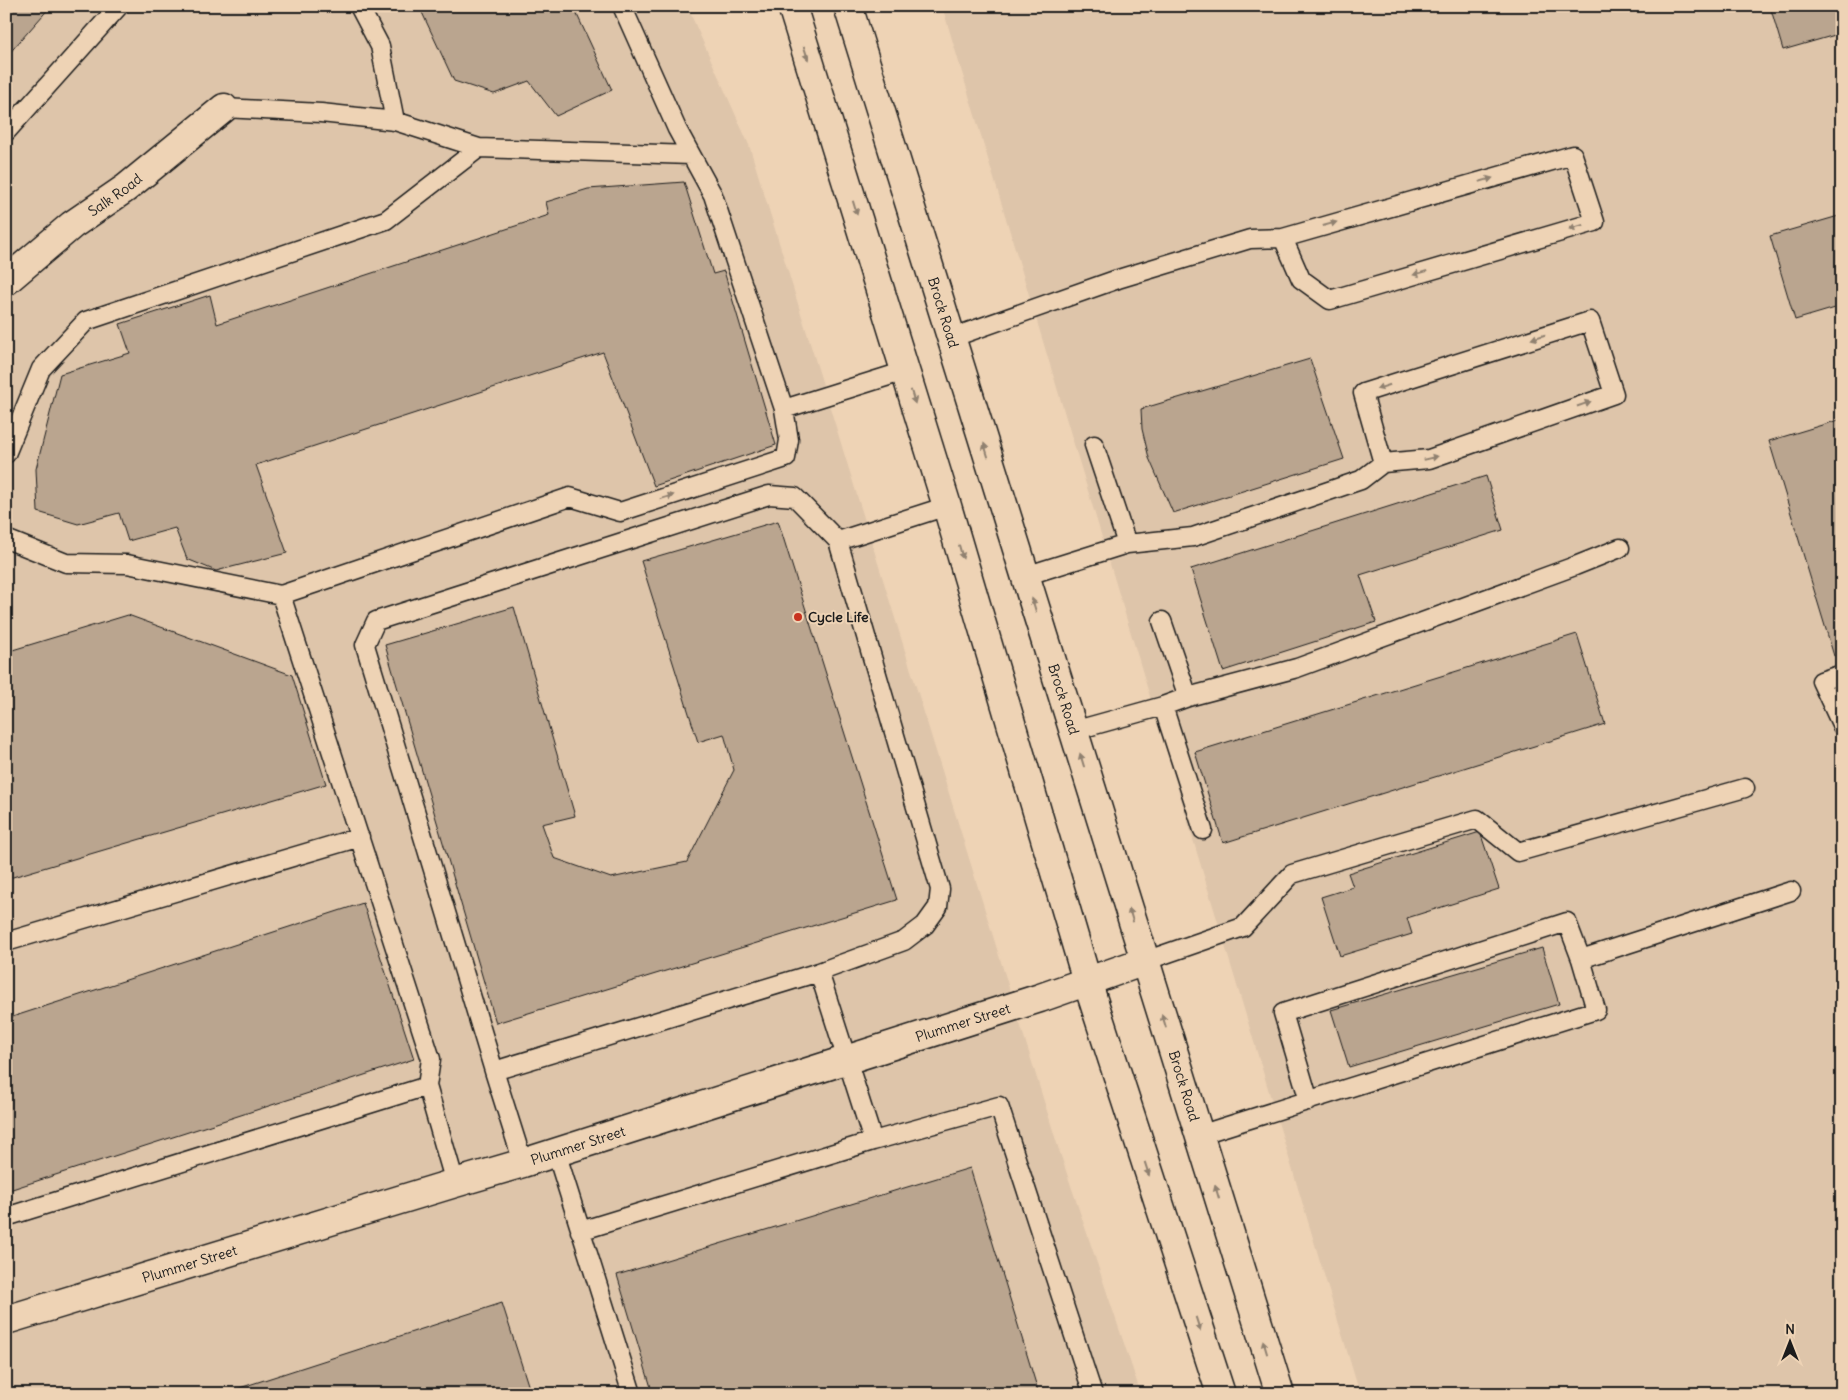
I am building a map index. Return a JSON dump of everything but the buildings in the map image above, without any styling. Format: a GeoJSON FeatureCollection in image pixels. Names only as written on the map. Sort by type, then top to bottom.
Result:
{"type":"FeatureCollection","features":[{"type":"Feature","properties":{"kind":"main road"},"geometry":{"type":"LineString","coordinates":[[792,6],[947,506],[1087,981],[1221,1394]]}},
{"type":"Feature","properties":{"kind":"main road","name":"Brock Road"},"geometry":{"type":"LineString","coordinates":[[848,6],[1280,1394]]}},
{"type":"Feature","properties":{"kind":"main road","name":"Salk Road"},"geometry":{"type":"LineString","coordinates":[[7,279],[72,225],[126,188],[224,108]]}},
{"type":"Feature","properties":{"kind":"main road","name":"Plummer Street"},"geometry":{"type":"LineString","coordinates":[[6,1320],[455,1182],[523,1163],[1040,998],[1145,962]]}},
{"type":"Feature","properties":{"kind":"lane"},"geometry":{"type":"LineString","coordinates":[[6,132],[119,6]]}},
{"type":"Feature","properties":{"kind":"lane"},"geometry":{"type":"LineString","coordinates":[[360,6],[380,46],[395,121]]}},
{"type":"Feature","properties":{"kind":"lane"},"geometry":{"type":"LineString","coordinates":[[6,539],[66,563],[127,564],[281,595],[570,498],[620,512],[786,458],[789,440],[784,409],[713,195],[677,129],[622,6]]}},
{"type":"Feature","properties":{"kind":"lane"},"geometry":{"type":"LineString","coordinates":[[224,108],[321,113],[395,121],[478,148],[691,155]]}},
{"type":"Feature","properties":{"kind":"lane"},"geometry":{"type":"LineString","coordinates":[[6,454],[41,369],[86,321],[386,220],[478,148]]}},
{"type":"Feature","properties":{"kind":"lane"},"geometry":{"type":"LineString","coordinates":[[951,338],[1118,279],[1250,239],[1283,238],[1572,156],[1595,222],[1330,300],[1300,279],[1283,238]]}},
{"type":"Feature","properties":{"kind":"lane"},"geometry":{"type":"LineString","coordinates":[[1025,576],[1127,544],[1193,537],[1361,480],[1383,463],[1429,459],[1614,394],[1590,321],[1363,393],[1383,463]]}},
{"type":"Feature","properties":{"kind":"lane"},"geometry":{"type":"LineString","coordinates":[[784,409],[905,372]]}},
{"type":"Feature","properties":{"kind":"lane"},"geometry":{"type":"LineString","coordinates":[[1094,445],[1127,544]]}},
{"type":"Feature","properties":{"kind":"lane"},"geometry":{"type":"LineString","coordinates":[[494,1071],[819,972],[904,941],[925,925],[938,907],[940,889],[838,541],[795,497],[769,495],[376,621],[364,645],[494,1071],[523,1163]]}},
{"type":"Feature","properties":{"kind":"lane"},"geometry":{"type":"LineString","coordinates":[[838,541],[947,506]]}},
{"type":"Feature","properties":{"kind":"lane"},"geometry":{"type":"LineString","coordinates":[[1073,732],[1188,697],[1297,668],[1620,548]]}},
{"type":"Feature","properties":{"kind":"lane"},"geometry":{"type":"LineString","coordinates":[[281,595],[431,1059],[427,1086],[455,1182]]}},
{"type":"Feature","properties":{"kind":"lane"},"geometry":{"type":"LineString","coordinates":[[1162,621],[1188,697]]}},
{"type":"Feature","properties":{"kind":"lane"},"geometry":{"type":"LineString","coordinates":[[1842,674],[1821,681],[1842,726]]}},
{"type":"Feature","properties":{"kind":"lane"},"geometry":{"type":"LineString","coordinates":[[1163,706],[1203,830]]}},
{"type":"Feature","properties":{"kind":"lane"},"geometry":{"type":"LineString","coordinates":[[1145,962],[1243,927],[1292,874],[1477,819],[1518,852],[1745,788]]}},
{"type":"Feature","properties":{"kind":"lane"},"geometry":{"type":"LineString","coordinates":[[6,942],[360,837]]}},
{"type":"Feature","properties":{"kind":"lane"},"geometry":{"type":"LineString","coordinates":[[1581,959],[1791,891]]}},
{"type":"Feature","properties":{"kind":"lane"},"geometry":{"type":"LineString","coordinates":[[1199,1135],[1309,1101],[1596,1010],[1581,959],[1567,922],[1284,1013],[1309,1101]]}},
{"type":"Feature","properties":{"kind":"lane"},"geometry":{"type":"LineString","coordinates":[[819,972],[874,1142]]}},
{"type":"Feature","properties":{"kind":"lane"},"geometry":{"type":"LineString","coordinates":[[6,1217],[427,1086]]}},
{"type":"Feature","properties":{"kind":"lane"},"geometry":{"type":"LineString","coordinates":[[580,1232],[874,1142],[999,1106],[1093,1394]]}},
{"type":"Feature","properties":{"kind":"lane"},"geometry":{"type":"LineString","coordinates":[[556,1152],[632,1394]]}},
{"type":"Feature","properties":{"kind":"shaded area"},"geometry":{"type":"Polygon","coordinates":[[[6,6],[687,6],[749,145],[1059,1150],[1141,1394],[6,1394],[6,6]]]}},
{"type":"Feature","properties":{"kind":"shaded area"},"geometry":{"type":"Polygon","coordinates":[[[942,6],[1842,6],[1842,1394],[1360,1394],[942,6]]]}},
{"type":"Feature","properties":{"kind":"place","name":"Cycle Life"},"geometry":{"type":"Point","coordinates":[798,617]}}]}
